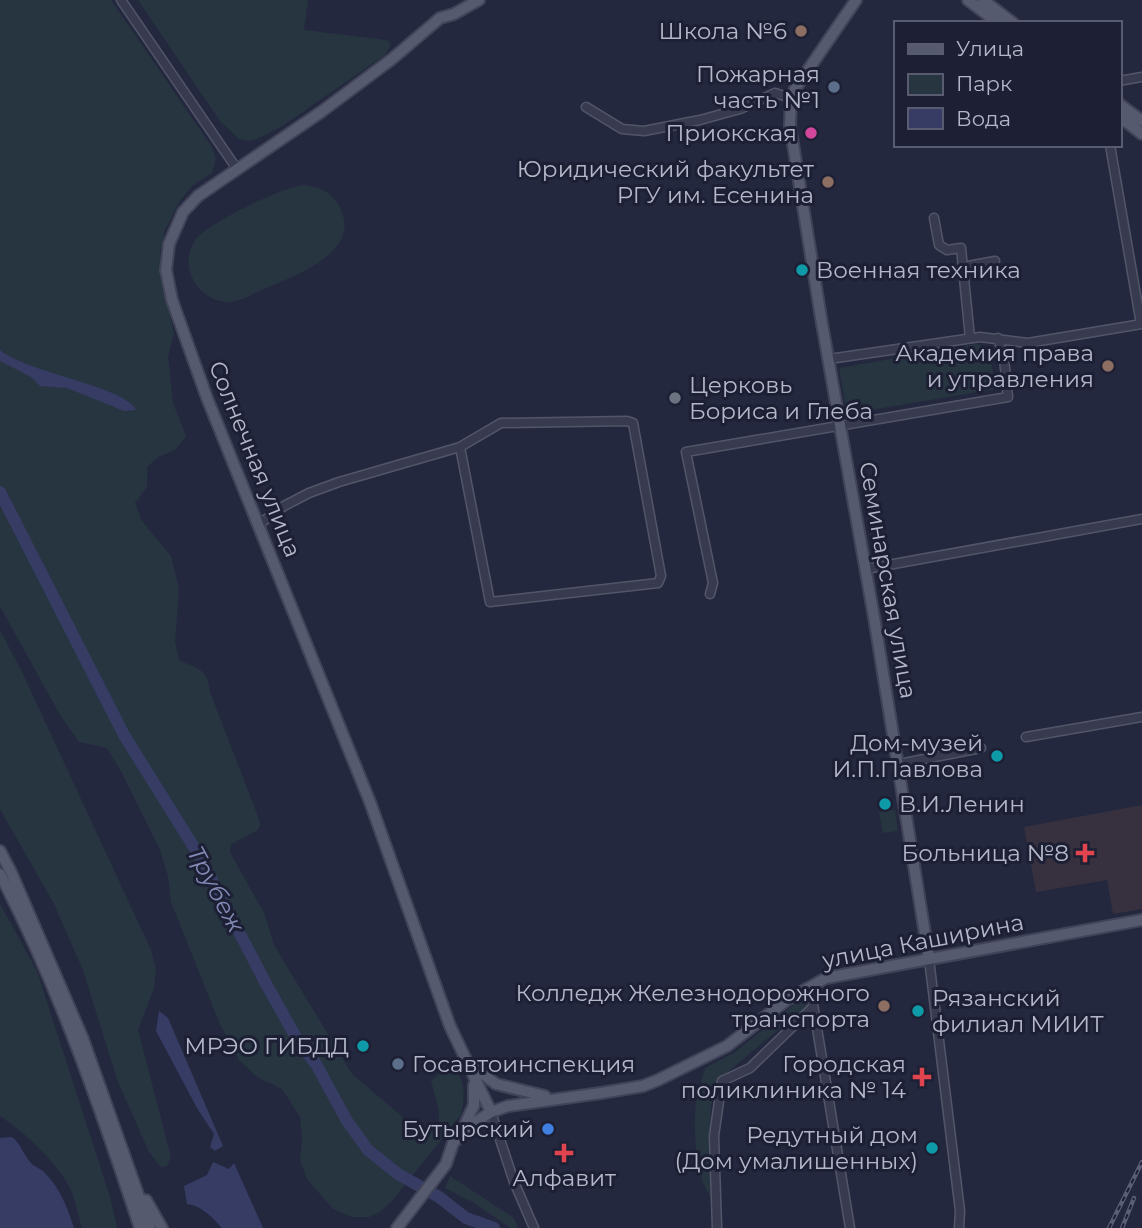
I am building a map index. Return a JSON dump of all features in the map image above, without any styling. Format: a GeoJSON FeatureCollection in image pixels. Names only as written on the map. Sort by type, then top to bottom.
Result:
{"type":"FeatureCollection","features":[{"type":"Feature","properties":{"kind":"main road","name":"Солнечная улица"},"geometry":{"type":"LineString","coordinates":[[479,0],[454,14],[440,18],[392,59],[321,112],[198,196],[183,212],[169,244],[166,270],[172,300],[185,338],[370,802],[450,1026],[491,1111]]}},
{"type":"Feature","properties":{"kind":"main road"},"geometry":{"type":"LineString","coordinates":[[791,98],[856,0]]}},
{"type":"Feature","properties":{"kind":"main road"},"geometry":{"type":"LineString","coordinates":[[968,0],[995,21]]}},
{"type":"Feature","properties":{"kind":"main road"},"geometry":{"type":"LineString","coordinates":[[983,0],[1010,21]]}},
{"type":"Feature","properties":{"kind":"main road","name":"Семинарская улица"},"geometry":{"type":"LineString","coordinates":[[791,98],[790,125],[929,959]]}},
{"type":"Feature","properties":{"kind":"main road"},"geometry":{"type":"LineString","coordinates":[[1121,105],[1142,121]]}},
{"type":"Feature","properties":{"kind":"main road"},"geometry":{"type":"LineString","coordinates":[[1121,118],[1142,134]]}},
{"type":"Feature","properties":{"kind":"main road"},"geometry":{"type":"LineString","coordinates":[[0,850],[83,1039],[150,1228]]}},
{"type":"Feature","properties":{"kind":"main road"},"geometry":{"type":"LineString","coordinates":[[0,874],[70,1027],[140,1228]]}},
{"type":"Feature","properties":{"kind":"main road","name":"улица Каширина"},"geometry":{"type":"LineString","coordinates":[[491,1111],[508,1106],[622,1089],[658,1080],[727,1046],[788,1000],[826,978],[1142,920]]}},
{"type":"Feature","properties":{"kind":"main road","name":"Солнечная улица"},"geometry":{"type":"LineString","coordinates":[[465,1059],[496,1084],[558,1098]]}},
{"type":"Feature","properties":{"kind":"main road"},"geometry":{"type":"LineString","coordinates":[[397,1228],[446,1164],[453,1143],[467,1124],[475,1095],[471,1072]]}},
{"type":"Feature","properties":{"kind":"main road"},"geometry":{"type":"LineString","coordinates":[[453,1143],[471,1125],[491,1111]]}},
{"type":"Feature","properties":{"kind":"main road"},"geometry":{"type":"LineString","coordinates":[[134,1180],[162,1228]]}},
{"type":"Feature","properties":{"kind":"street"},"geometry":{"type":"LineString","coordinates":[[121,0],[237,169]]}},
{"type":"Feature","properties":{"kind":"street"},"geometry":{"type":"LineString","coordinates":[[1121,80],[1142,77]]}},
{"type":"Feature","properties":{"kind":"street"},"geometry":{"type":"LineString","coordinates":[[586,107],[622,129],[644,131],[740,109],[775,93],[791,98]]}},
{"type":"Feature","properties":{"kind":"street"},"geometry":{"type":"LineString","coordinates":[[829,359],[970,338],[998,338],[1028,343],[1141,324],[1110,147]]}},
{"type":"Feature","properties":{"kind":"street"},"geometry":{"type":"LineString","coordinates":[[934,218],[939,244],[947,250],[961,247],[970,338]]}},
{"type":"Feature","properties":{"kind":"street"},"geometry":{"type":"LineString","coordinates":[[963,267],[995,261]]}},
{"type":"Feature","properties":{"kind":"street"},"geometry":{"type":"LineString","coordinates":[[710,594],[713,583],[686,452],[1008,397],[1004,359],[998,338]]}},
{"type":"Feature","properties":{"kind":"street"},"geometry":{"type":"LineString","coordinates":[[258,525],[284,506],[309,493],[460,447],[501,423],[626,421],[633,423],[661,576],[658,583],[490,602],[460,447]]}},
{"type":"Feature","properties":{"kind":"street"},"geometry":{"type":"LineString","coordinates":[[866,569],[1142,519]]}},
{"type":"Feature","properties":{"kind":"street"},"geometry":{"type":"LineString","coordinates":[[1026,737],[1142,717]]}},
{"type":"Feature","properties":{"kind":"street"},"geometry":{"type":"LineString","coordinates":[[898,764],[981,748]]}},
{"type":"Feature","properties":{"kind":"street","name":"Семинарская улица"},"geometry":{"type":"LineString","coordinates":[[929,959],[960,1212],[959,1228]]}},
{"type":"Feature","properties":{"kind":"street"},"geometry":{"type":"LineString","coordinates":[[810,986],[850,1228]]}},
{"type":"Feature","properties":{"kind":"street"},"geometry":{"type":"LineString","coordinates":[[717,1228],[714,1136],[722,1081],[750,1068],[813,1007]]}},
{"type":"Feature","properties":{"kind":"street"},"geometry":{"type":"LineString","coordinates":[[491,1111],[513,1182],[534,1228]]}},
{"type":"Feature","properties":{"kind":"shaded area","name":"Больница №8"},"geometry":{"type":"Polygon","coordinates":[[[1142,805],[1142,909],[1113,914],[1107,880],[1036,892],[1024,827],[1142,805]]]}},
{"type":"Feature","properties":{"kind":"green space"},"geometry":{"type":"Polygon","coordinates":[[[0,0],[111,0],[212,147],[216,159],[212,173],[193,185],[179,202],[165,230],[160,252],[162,283],[174,333],[168,357],[173,403],[186,436],[175,450],[158,457],[147,467],[147,487],[135,503],[142,521],[171,556],[179,589],[175,642],[179,660],[197,668],[207,679],[259,819],[258,830],[231,844],[230,852],[264,913],[274,945],[352,1074],[412,1125],[427,1128],[439,1121],[439,1110],[431,1081],[442,1071],[453,1066],[462,1083],[464,1095],[461,1115],[391,1202],[369,1217],[352,1217],[333,1209],[307,1179],[300,1160],[300,1117],[282,1089],[257,1077],[239,1060],[219,1022],[171,902],[168,876],[160,850],[122,773],[107,748],[79,742],[60,715],[0,606],[0,0]]]}},
{"type":"Feature","properties":{"kind":"green space"},"geometry":{"type":"Polygon","coordinates":[[[138,0],[308,0],[304,30],[379,39],[389,41],[390,47],[385,55],[284,125],[249,141],[239,139],[220,121],[138,0]]]}},
{"type":"Feature","properties":{"kind":"green space"},"geometry":{"type":"Polygon","coordinates":[[[302,185],[323,190],[338,204],[344,222],[342,237],[333,250],[320,262],[237,301],[219,301],[201,290],[190,273],[189,262],[194,242],[200,235],[244,208],[302,185]]]}},
{"type":"Feature","properties":{"kind":"green space"},"geometry":{"type":"Polygon","coordinates":[[[977,344],[989,349],[996,389],[847,414],[839,368],[977,344]]]}},
{"type":"Feature","properties":{"kind":"green space"},"geometry":{"type":"Polygon","coordinates":[[[0,630],[151,950],[156,969],[154,988],[138,1030],[171,1157],[167,1166],[161,1167],[149,1152],[118,1082],[83,970],[54,904],[0,809],[0,630]]]}},
{"type":"Feature","properties":{"kind":"green space"},"geometry":{"type":"Polygon","coordinates":[[[895,810],[898,831],[883,833],[879,812],[895,810]]]}},
{"type":"Feature","properties":{"kind":"green space"},"geometry":{"type":"Polygon","coordinates":[[[0,904],[37,971],[110,1197],[117,1228],[82,1228],[71,1191],[63,1176],[38,1147],[0,1116],[0,904]]]}},
{"type":"Feature","properties":{"kind":"green space"},"geometry":{"type":"Polygon","coordinates":[[[807,994],[808,1005],[718,1080],[711,1106],[710,1195],[701,1176],[695,1137],[696,1102],[705,1068],[735,1052],[807,994]]]}},
{"type":"Feature","properties":{"kind":"green space"},"geometry":{"type":"Polygon","coordinates":[[[450,1176],[514,1218],[518,1228],[511,1228],[474,1203],[445,1188],[450,1176]]]}},
{"type":"Feature","properties":{"kind":"water"},"geometry":{"type":"Polygon","coordinates":[[[0,350],[31,366],[114,394],[128,401],[136,410],[124,411],[67,388],[40,386],[31,377],[0,361],[0,350]]]}},
{"type":"Feature","properties":{"kind":"water"},"geometry":{"type":"Polygon","coordinates":[[[159,1011],[168,1018],[223,1146],[215,1151],[210,1147],[214,1134],[156,1031],[159,1011]]]}},
{"type":"Feature","properties":{"kind":"water"},"geometry":{"type":"Polygon","coordinates":[[[12,1137],[32,1164],[44,1172],[55,1185],[74,1228],[0,1228],[0,1138],[12,1137]]]}},
{"type":"Feature","properties":{"kind":"water"},"geometry":{"type":"Polygon","coordinates":[[[213,1162],[229,1169],[234,1163],[263,1228],[222,1228],[202,1209],[187,1204],[184,1186],[207,1175],[213,1162]]]}},
{"type":"Feature","properties":{"kind":"waterway","name":"Трубеж"},"geometry":{"type":"LineString","coordinates":[[0,492],[124,735],[200,857],[264,980],[298,1041],[316,1064],[347,1121],[368,1150],[398,1174],[439,1197],[466,1218],[494,1228]]}},
{"type":"Feature","properties":{"kind":"railway"},"geometry":{"type":"LineString","coordinates":[[1109,1228],[1142,1162]]}},
{"type":"Feature","properties":{"kind":"railway"},"geometry":{"type":"LineString","coordinates":[[1122,1228],[1134,1198]]}},
{"type":"Feature","properties":{"kind":"place","name":"Школа №6"},"geometry":{"type":"Point","coordinates":[801,31]}},
{"type":"Feature","properties":{"kind":"place","name":"Пожарная часть №1"},"geometry":{"type":"Point","coordinates":[834,87]}},
{"type":"Feature","properties":{"kind":"place","name":"Приокская"},"geometry":{"type":"Point","coordinates":[811,133]}},
{"type":"Feature","properties":{"kind":"place","name":"Юридический факультет РГУ им. Есенина"},"geometry":{"type":"Point","coordinates":[828,182]}},
{"type":"Feature","properties":{"kind":"place","name":"Военная техника"},"geometry":{"type":"Point","coordinates":[802,270]}},
{"type":"Feature","properties":{"kind":"place","name":"Академия права и управления"},"geometry":{"type":"Point","coordinates":[1108,366]}},
{"type":"Feature","properties":{"kind":"place","name":"Церковь Бориса и Глеба"},"geometry":{"type":"Point","coordinates":[675,398]}},
{"type":"Feature","properties":{"kind":"place","name":"Дом-музей И.П.Павлова"},"geometry":{"type":"Point","coordinates":[997,756]}},
{"type":"Feature","properties":{"kind":"place","name":"В.И.Ленин"},"geometry":{"type":"Point","coordinates":[885,804]}},
{"type":"Feature","properties":{"kind":"place","name":"Больница №8"},"geometry":{"type":"Point","coordinates":[1085,853]}},
{"type":"Feature","properties":{"kind":"place","name":"Колледж Железнодорожного транспорта"},"geometry":{"type":"Point","coordinates":[884,1006]}},
{"type":"Feature","properties":{"kind":"place","name":"Рязанский филиал МИИТ"},"geometry":{"type":"Point","coordinates":[918,1011]}},
{"type":"Feature","properties":{"kind":"place","name":"МРЭО ГИБДД"},"geometry":{"type":"Point","coordinates":[363,1046]}},
{"type":"Feature","properties":{"kind":"place","name":"Госавтоинспекция"},"geometry":{"type":"Point","coordinates":[398,1064]}},
{"type":"Feature","properties":{"kind":"place","name":"Городская поликлиника № 14"},"geometry":{"type":"Point","coordinates":[922,1077]}},
{"type":"Feature","properties":{"kind":"place","name":"Бутырский"},"geometry":{"type":"Point","coordinates":[548,1129]}},
{"type":"Feature","properties":{"kind":"place","name":"Редутный дом (Дом умалишенных)"},"geometry":{"type":"Point","coordinates":[932,1148]}},
{"type":"Feature","properties":{"kind":"place","name":"Алфавит"},"geometry":{"type":"Point","coordinates":[564,1153]}}]}
